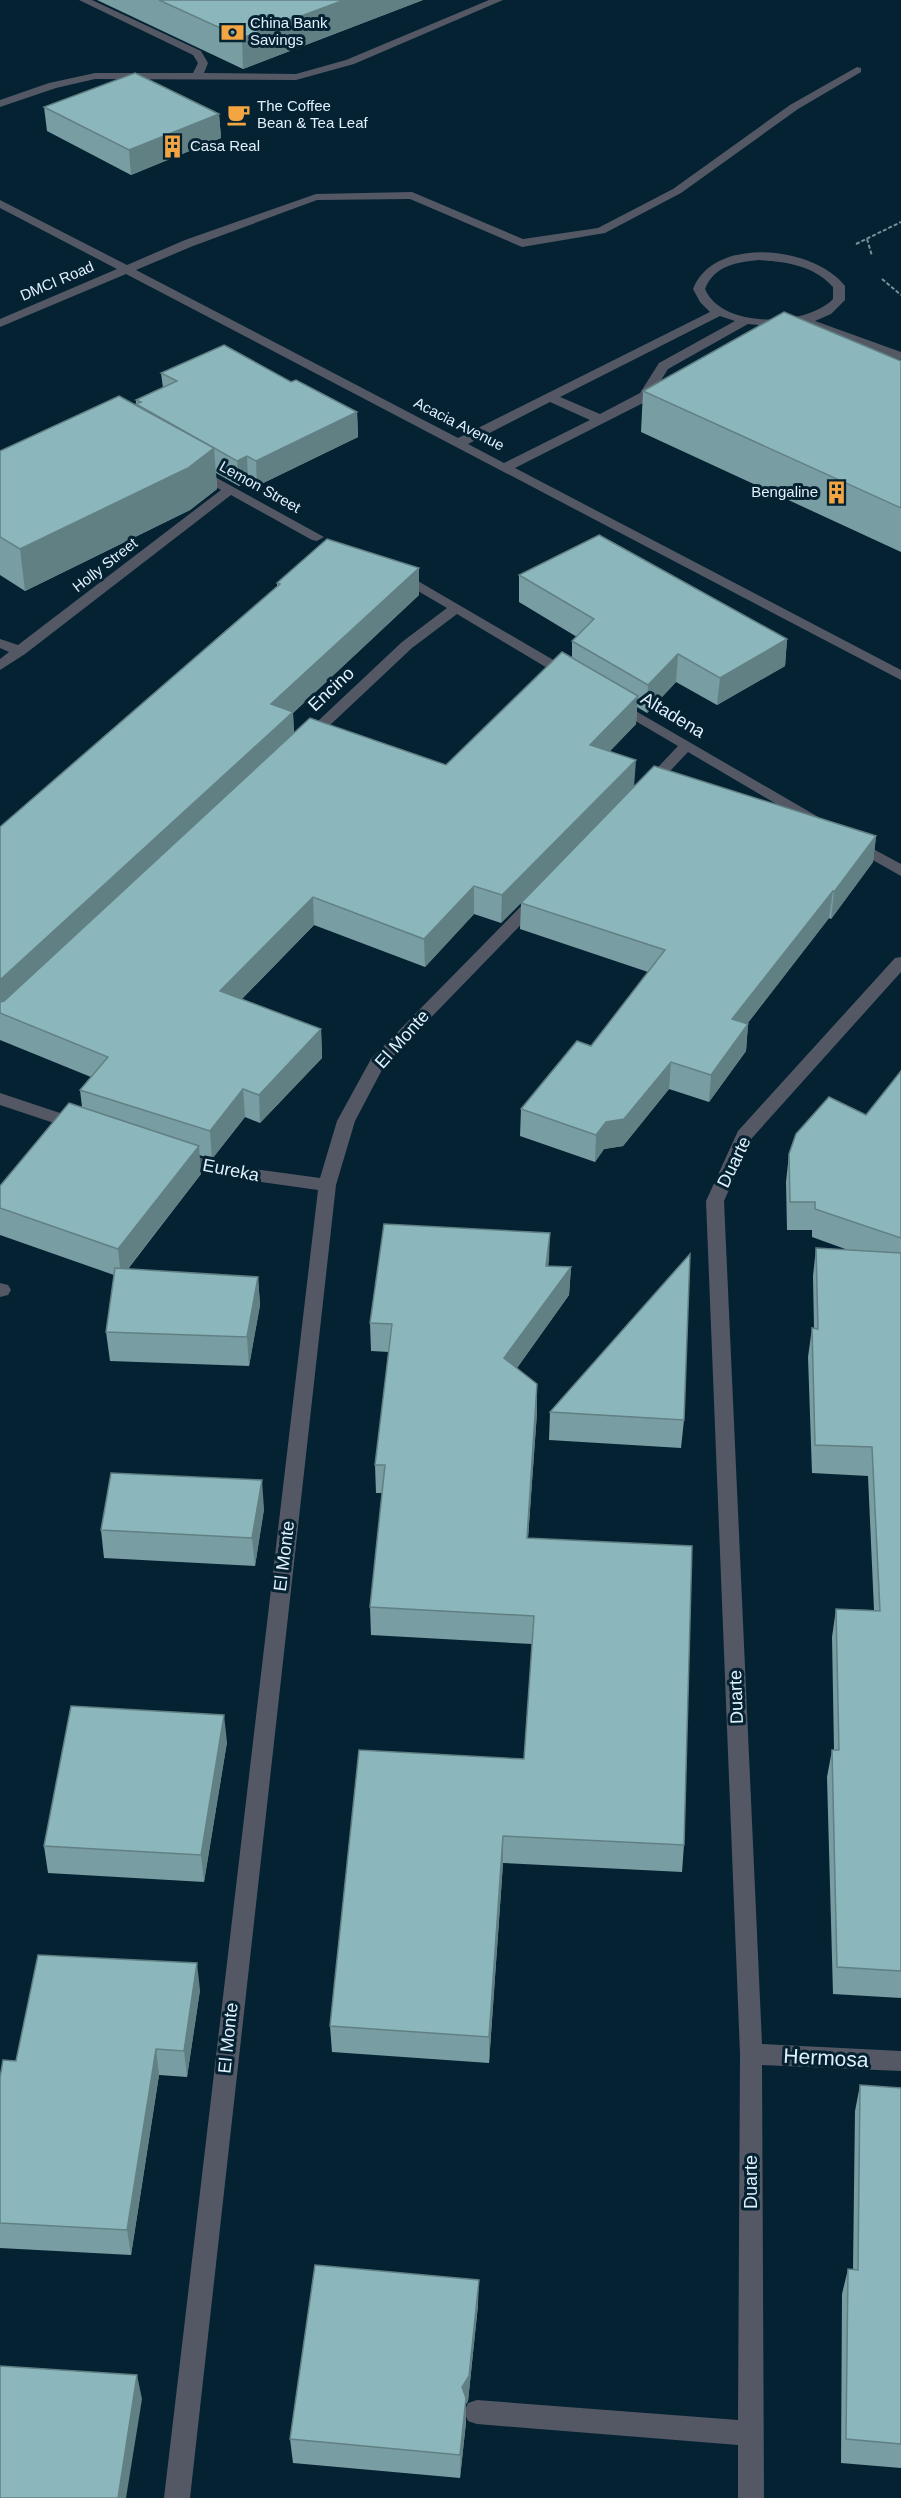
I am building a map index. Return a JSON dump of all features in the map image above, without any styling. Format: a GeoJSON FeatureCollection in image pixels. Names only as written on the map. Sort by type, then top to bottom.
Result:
{"type":"FeatureCollection","features":[{"type":"Feature","properties":{"kind":"street"},"geometry":{"type":"LineString","coordinates":[[84,0],[197,53],[202,63],[196,78]]}},
{"type":"Feature","properties":{"kind":"street"},"geometry":{"type":"LineString","coordinates":[[0,104],[53,85],[94,76],[196,78],[296,76],[350,62],[498,0]]}},
{"type":"Feature","properties":{"kind":"street","name":"DMCI Road"},"geometry":{"type":"LineString","coordinates":[[0,323],[250,219],[316,197],[412,195],[522,243],[601,231],[677,191],[794,107],[857,70]]}},
{"type":"Feature","properties":{"kind":"street","name":"Acacia Avenue"},"geometry":{"type":"LineString","coordinates":[[0,203],[901,676]]}},
{"type":"Feature","properties":{"kind":"street"},"geometry":{"type":"LineString","coordinates":[[759,256],[784,257],[808,263],[829,273],[840,286],[839,300],[826,312],[803,321],[774,323],[745,321],[719,312],[705,301],[699,289],[702,277],[715,267],[735,259],[759,256]]}},
{"type":"Feature","properties":{"kind":"street"},"geometry":{"type":"LineString","coordinates":[[459,443],[719,312]]}},
{"type":"Feature","properties":{"kind":"street"},"geometry":{"type":"LineString","coordinates":[[506,467],[649,393],[654,378],[663,366],[745,321]]}},
{"type":"Feature","properties":{"kind":"street"},"geometry":{"type":"LineString","coordinates":[[803,321],[901,356]]}},
{"type":"Feature","properties":{"kind":"street"},"geometry":{"type":"LineString","coordinates":[[550,397],[599,419]]}},
{"type":"Feature","properties":{"kind":"street","name":"Lemon Street"},"geometry":{"type":"LineString","coordinates":[[180,462],[316,537]]}},
{"type":"Feature","properties":{"kind":"street","name":"Holly Street"},"geometry":{"type":"LineString","coordinates":[[0,666],[229,490]]}},
{"type":"Feature","properties":{"kind":"street"},"geometry":{"type":"LineString","coordinates":[[384,566],[586,686]]}},
{"type":"Feature","properties":{"kind":"street","name":"Encino"},"geometry":{"type":"LineString","coordinates":[[295,750],[407,645],[456,608]]}},
{"type":"Feature","properties":{"kind":"street"},"geometry":{"type":"LineString","coordinates":[[0,643],[20,651]]}},
{"type":"Feature","properties":{"kind":"street","name":"Altadena"},"geometry":{"type":"LineString","coordinates":[[606,698],[901,870]]}},
{"type":"Feature","properties":{"kind":"street"},"geometry":{"type":"LineString","coordinates":[[636,797],[686,746]]}},
{"type":"Feature","properties":{"kind":"street","name":"El Monte"},"geometry":{"type":"LineString","coordinates":[[177,2498],[327,1185],[346,1122],[377,1063],[544,892]]}},
{"type":"Feature","properties":{"kind":"street","name":"Duarte"},"geometry":{"type":"LineString","coordinates":[[751,2498],[751,2054],[716,1201],[744,1136],[901,962]]}},
{"type":"Feature","properties":{"kind":"street"},"geometry":{"type":"LineString","coordinates":[[0,1099],[99,1132]]}},
{"type":"Feature","properties":{"kind":"street","name":"Eureka"},"geometry":{"type":"LineString","coordinates":[[165,1154],[198,1165],[327,1185]]}},
{"type":"Feature","properties":{"kind":"street","name":"Hermosa"},"geometry":{"type":"LineString","coordinates":[[751,2054],[901,2061]]}},
{"type":"Feature","properties":{"kind":"street"},"geometry":{"type":"LineString","coordinates":[[477,2412],[751,2434]]}},
{"type":"Feature","properties":{"kind":"path"},"geometry":{"type":"LineString","coordinates":[[873,258],[867,239],[901,222]]}},
{"type":"Feature","properties":{"kind":"path"},"geometry":{"type":"LineString","coordinates":[[879,277],[901,295]]}},
{"type":"Feature","properties":{"kind":"building"},"geometry":{"type":"Polygon","coordinates":[[[159,0],[344,0],[242,38],[159,0]]]}},
{"type":"Feature","properties":{"kind":"building"},"geometry":{"type":"Polygon","coordinates":[[[135,73],[219,114],[129,150],[44,107],[135,73]]]}},
{"type":"Feature","properties":{"kind":"building","name":"Bengaline"},"geometry":{"type":"Polygon","coordinates":[[[784,312],[901,361],[901,508],[643,391],[784,312]]]}},
{"type":"Feature","properties":{"kind":"building"},"geometry":{"type":"Polygon","coordinates":[[[224,345],[291,382],[296,380],[357,412],[256,461],[247,456],[237,461],[136,404],[141,402],[136,400],[177,381],[161,373],[224,345]]]}},
{"type":"Feature","properties":{"kind":"building"},"geometry":{"type":"Polygon","coordinates":[[[119,396],[214,448],[188,468],[20,549],[0,537],[0,451],[119,396]]]}},
{"type":"Feature","properties":{"kind":"building"},"geometry":{"type":"Polygon","coordinates":[[[599,535],[787,639],[720,678],[678,654],[648,685],[572,641],[594,619],[519,575],[599,535]]]}},
{"type":"Feature","properties":{"kind":"building"},"geometry":{"type":"Polygon","coordinates":[[[327,539],[419,568],[271,704],[293,712],[0,980],[0,827],[280,584],[277,583],[327,539]]]}},
{"type":"Feature","properties":{"kind":"building"},"geometry":{"type":"Polygon","coordinates":[[[562,652],[638,696],[590,745],[636,760],[502,895],[474,886],[424,939],[313,897],[220,991],[321,1029],[259,1095],[243,1089],[210,1131],[80,1090],[108,1057],[0,1013],[0,1002],[4,1001],[310,718],[446,765],[562,652]]]}},
{"type":"Feature","properties":{"kind":"building"},"geometry":{"type":"Polygon","coordinates":[[[654,766],[876,836],[732,1019],[748,1024],[711,1075],[671,1062],[624,1119],[606,1122],[596,1135],[521,1109],[577,1041],[591,1046],[665,950],[521,903],[654,766]]]}},
{"type":"Feature","properties":{"kind":"building"},"geometry":{"type":"Polygon","coordinates":[[[901,1071],[901,1238],[815,1209],[815,1202],[790,1202],[789,1154],[796,1134],[829,1097],[866,1115],[901,1071]]]}},
{"type":"Feature","properties":{"kind":"building"},"geometry":{"type":"Polygon","coordinates":[[[69,1103],[199,1146],[118,1249],[0,1208],[0,1186],[69,1103]]]}},
{"type":"Feature","properties":{"kind":"building"},"geometry":{"type":"Polygon","coordinates":[[[384,1224],[550,1233],[546,1266],[571,1267],[504,1358],[537,1384],[527,1538],[692,1546],[684,1845],[503,1836],[489,2037],[330,2026],[359,1750],[524,1759],[534,1616],[370,1607],[385,1465],[375,1465],[392,1324],[370,1323],[384,1224]]]}},
{"type":"Feature","properties":{"kind":"building"},"geometry":{"type":"Polygon","coordinates":[[[816,1248],[901,1253],[901,1971],[837,1967],[832,1750],[839,1750],[836,1609],[880,1611],[872,1447],[815,1445],[812,1328],[818,1329],[816,1248]]]}},
{"type":"Feature","properties":{"kind":"building"},"geometry":{"type":"Polygon","coordinates":[[[690,1254],[684,1420],[550,1412],[690,1254]]]}},
{"type":"Feature","properties":{"kind":"building"},"geometry":{"type":"Polygon","coordinates":[[[115,1268],[258,1277],[247,1337],[106,1332],[115,1268]]]}},
{"type":"Feature","properties":{"kind":"building"},"geometry":{"type":"Polygon","coordinates":[[[111,1473],[262,1480],[252,1538],[101,1530],[111,1473]]]}},
{"type":"Feature","properties":{"kind":"building"},"geometry":{"type":"Polygon","coordinates":[[[71,1706],[224,1715],[201,1855],[44,1846],[71,1706]]]}},
{"type":"Feature","properties":{"kind":"building"},"geometry":{"type":"Polygon","coordinates":[[[38,1955],[197,1963],[184,2051],[156,2049],[127,2230],[0,2223],[0,2078],[3,2060],[16,2061],[38,1955]]]}},
{"type":"Feature","properties":{"kind":"building"},"geometry":{"type":"Polygon","coordinates":[[[860,2085],[901,2088],[901,2444],[846,2439],[848,2269],[858,2270],[860,2085]]]}},
{"type":"Feature","properties":{"kind":"building"},"geometry":{"type":"Polygon","coordinates":[[[315,2265],[479,2280],[469,2376],[462,2387],[466,2398],[460,2455],[290,2439],[315,2265]]]}},
{"type":"Feature","properties":{"kind":"building"},"geometry":{"type":"Polygon","coordinates":[[[0,2366],[137,2375],[118,2498],[0,2498],[0,2366]]]}},
{"type":"Feature","properties":{"kind":"place","name":"China Bank Savings"},"geometry":{"type":"Point","coordinates":[232,32]}},
{"type":"Feature","properties":{"kind":"place","name":"The Coffee Bean & Tea Leaf"},"geometry":{"type":"Point","coordinates":[239,115]}},
{"type":"Feature","properties":{"kind":"place","name":"Casa Real"},"geometry":{"type":"Point","coordinates":[172,146]}},
{"type":"Feature","properties":{"kind":"place","name":"Bengaline"},"geometry":{"type":"Point","coordinates":[836,492]}}]}
